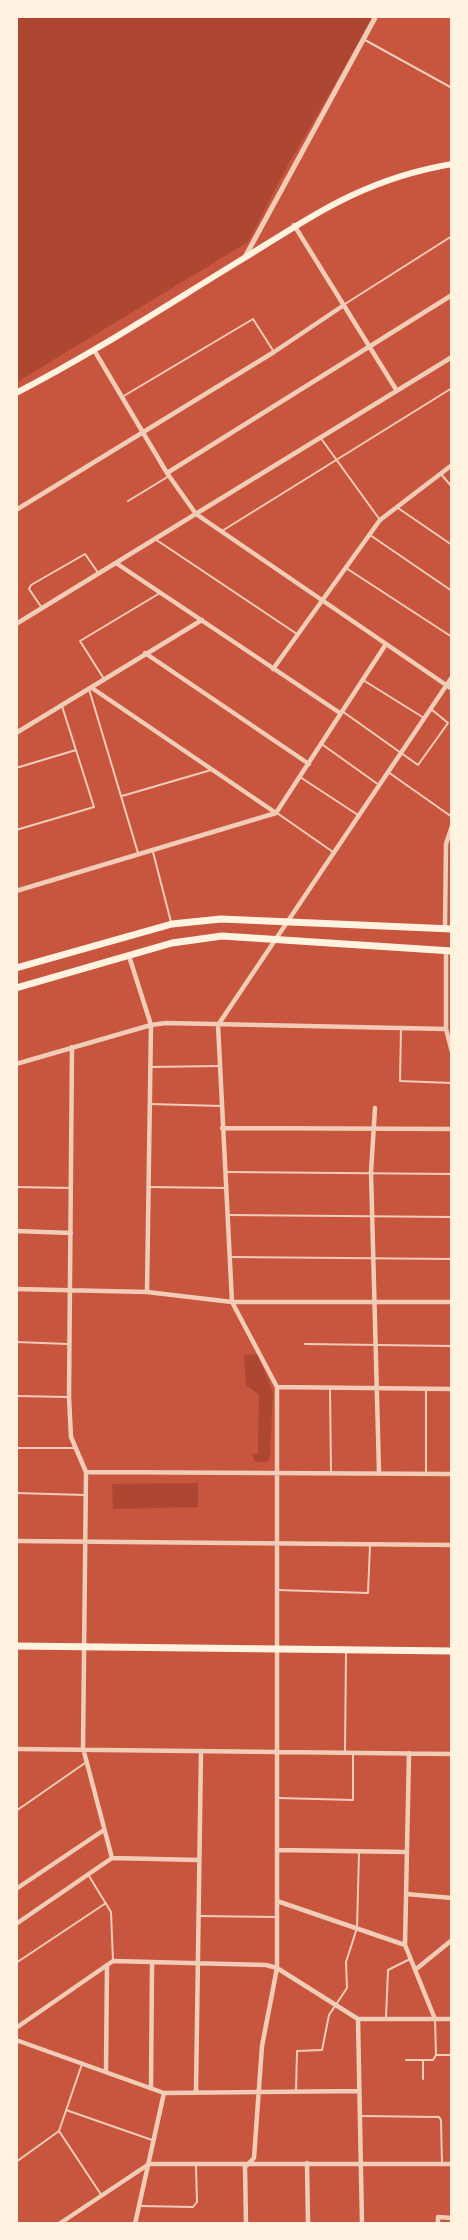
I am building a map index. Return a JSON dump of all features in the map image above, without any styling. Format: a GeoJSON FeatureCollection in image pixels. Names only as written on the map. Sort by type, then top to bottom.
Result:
{"type":"FeatureCollection","features":[{"type":"Feature","properties":{"kind":"main road"},"geometry":{"type":"LineString","coordinates":[[16,393],[94,350],[294,225],[352,193],[386,180],[452,164]]}},
{"type":"Feature","properties":{"kind":"main road"},"geometry":{"type":"LineString","coordinates":[[16,968],[172,924],[222,919],[448,929]]}},
{"type":"Feature","properties":{"kind":"main road"},"geometry":{"type":"LineString","coordinates":[[16,988],[172,943],[222,936],[449,950]]}},
{"type":"Feature","properties":{"kind":"main road"},"geometry":{"type":"LineString","coordinates":[[16,1646],[279,1647],[452,1651]]}},
{"type":"Feature","properties":{"kind":"street"},"geometry":{"type":"LineString","coordinates":[[244,258],[376,16]]}},
{"type":"Feature","properties":{"kind":"street"},"geometry":{"type":"LineString","coordinates":[[294,225],[396,391]]}},
{"type":"Feature","properties":{"kind":"street"},"geometry":{"type":"LineString","coordinates":[[168,475],[452,295]]}},
{"type":"Feature","properties":{"kind":"street"},"geometry":{"type":"LineString","coordinates":[[16,510],[274,352],[344,305]]}},
{"type":"Feature","properties":{"kind":"street"},"geometry":{"type":"LineString","coordinates":[[94,350],[168,475],[196,514],[452,689]]}},
{"type":"Feature","properties":{"kind":"street"},"geometry":{"type":"LineString","coordinates":[[16,624],[452,357]]}},
{"type":"Feature","properties":{"kind":"street"},"geometry":{"type":"LineString","coordinates":[[273,669],[380,519],[452,465]]}},
{"type":"Feature","properties":{"kind":"street"},"geometry":{"type":"LineString","coordinates":[[116,563],[341,712]]}},
{"type":"Feature","properties":{"kind":"street"},"geometry":{"type":"LineString","coordinates":[[16,733],[202,620]]}},
{"type":"Feature","properties":{"kind":"street"},"geometry":{"type":"LineString","coordinates":[[16,891],[276,813],[386,644]]}},
{"type":"Feature","properties":{"kind":"street"},"geometry":{"type":"LineString","coordinates":[[145,653],[309,764]]}},
{"type":"Feature","properties":{"kind":"street"},"geometry":{"type":"LineString","coordinates":[[246,2223],[245,2167],[255,2158],[257,2091],[262,2046],[277,1968],[278,1752],[276,1736],[279,1647],[277,1387],[232,1302],[218,1025],[452,677]]}},
{"type":"Feature","properties":{"kind":"street"},"geometry":{"type":"LineString","coordinates":[[90,688],[276,813]]}},
{"type":"Feature","properties":{"kind":"street"},"geometry":{"type":"LineString","coordinates":[[448,929],[446,844],[452,826]]}},
{"type":"Feature","properties":{"kind":"street"},"geometry":{"type":"LineString","coordinates":[[449,950],[446,1029],[452,1052]]}},
{"type":"Feature","properties":{"kind":"street"},"geometry":{"type":"LineString","coordinates":[[129,956],[151,1025],[147,1292]]}},
{"type":"Feature","properties":{"kind":"street"},"geometry":{"type":"LineString","coordinates":[[16,1064],[151,1025],[446,1029]]}},
{"type":"Feature","properties":{"kind":"street"},"geometry":{"type":"LineString","coordinates":[[72,1047],[69,1397],[71,1437],[86,1472],[83,1748],[85,1763],[112,1858]]}},
{"type":"Feature","properties":{"kind":"street"},"geometry":{"type":"LineString","coordinates":[[375,1108],[371,1172],[379,1472]]}},
{"type":"Feature","properties":{"kind":"street"},"geometry":{"type":"LineString","coordinates":[[222,1128],[452,1129]]}},
{"type":"Feature","properties":{"kind":"street"},"geometry":{"type":"LineString","coordinates":[[16,1231],[71,1233]]}},
{"type":"Feature","properties":{"kind":"street"},"geometry":{"type":"LineString","coordinates":[[16,1289],[147,1292],[232,1302],[452,1302]]}},
{"type":"Feature","properties":{"kind":"street"},"geometry":{"type":"LineString","coordinates":[[277,1387],[452,1389]]}},
{"type":"Feature","properties":{"kind":"street"},"geometry":{"type":"LineString","coordinates":[[86,1472],[452,1474]]}},
{"type":"Feature","properties":{"kind":"street"},"geometry":{"type":"LineString","coordinates":[[16,1541],[452,1545]]}},
{"type":"Feature","properties":{"kind":"street"},"geometry":{"type":"LineString","coordinates":[[16,1749],[452,1754]]}},
{"type":"Feature","properties":{"kind":"street"},"geometry":{"type":"LineString","coordinates":[[196,2091],[201,1751]]}},
{"type":"Feature","properties":{"kind":"street"},"geometry":{"type":"LineString","coordinates":[[409,1753],[405,1945],[435,2019]]}},
{"type":"Feature","properties":{"kind":"street"},"geometry":{"type":"LineString","coordinates":[[16,1888],[104,1830]]}},
{"type":"Feature","properties":{"kind":"street"},"geometry":{"type":"LineString","coordinates":[[278,1850],[406,1852]]}},
{"type":"Feature","properties":{"kind":"street"},"geometry":{"type":"LineString","coordinates":[[16,1914],[19,1923],[112,1858],[199,1860]]}},
{"type":"Feature","properties":{"kind":"street"},"geometry":{"type":"LineString","coordinates":[[406,1894],[452,1898]]}},
{"type":"Feature","properties":{"kind":"street"},"geometry":{"type":"LineString","coordinates":[[277,1901],[405,1945]]}},
{"type":"Feature","properties":{"kind":"street"},"geometry":{"type":"LineString","coordinates":[[415,1970],[452,1940]]}},
{"type":"Feature","properties":{"kind":"street"},"geometry":{"type":"LineString","coordinates":[[16,2028],[112,1961],[152,1964],[266,1965],[277,1968],[358,2019],[452,2019]]}},
{"type":"Feature","properties":{"kind":"street"},"geometry":{"type":"LineString","coordinates":[[151,2088],[152,1964]]}},
{"type":"Feature","properties":{"kind":"street"},"geometry":{"type":"LineString","coordinates":[[106,2072],[107,1965]]}},
{"type":"Feature","properties":{"kind":"street"},"geometry":{"type":"LineString","coordinates":[[358,2019],[362,2223]]}},
{"type":"Feature","properties":{"kind":"street"},"geometry":{"type":"LineString","coordinates":[[16,2040],[164,2093],[359,2091]]}},
{"type":"Feature","properties":{"kind":"street"},"geometry":{"type":"LineString","coordinates":[[135,2223],[164,2093]]}},
{"type":"Feature","properties":{"kind":"street"},"geometry":{"type":"LineString","coordinates":[[307,2163],[308,2223]]}},
{"type":"Feature","properties":{"kind":"street"},"geometry":{"type":"LineString","coordinates":[[59,2223],[149,2164],[452,2164]]}},
{"type":"Feature","properties":{"kind":"street"},"geometry":{"type":"LineString","coordinates":[[438,2223],[438,2217],[452,2218]]}},
{"type":"Feature","properties":{"kind":"lane"},"geometry":{"type":"LineString","coordinates":[[364,39],[452,88]]}},
{"type":"Feature","properties":{"kind":"lane"},"geometry":{"type":"LineString","coordinates":[[344,305],[452,236]]}},
{"type":"Feature","properties":{"kind":"lane"},"geometry":{"type":"LineString","coordinates":[[122,397],[253,319],[274,352]]}},
{"type":"Feature","properties":{"kind":"lane"},"geometry":{"type":"LineString","coordinates":[[220,532],[338,461],[452,388]]}},
{"type":"Feature","properties":{"kind":"lane"},"geometry":{"type":"LineString","coordinates":[[320,437],[380,519]]}},
{"type":"Feature","properties":{"kind":"lane"},"geometry":{"type":"LineString","coordinates":[[440,473],[452,487]]}},
{"type":"Feature","properties":{"kind":"lane"},"geometry":{"type":"LineString","coordinates":[[129,501],[168,475]]}},
{"type":"Feature","properties":{"kind":"lane"},"geometry":{"type":"LineString","coordinates":[[395,507],[452,545]]}},
{"type":"Feature","properties":{"kind":"lane"},"geometry":{"type":"LineString","coordinates":[[370,535],[452,591]]}},
{"type":"Feature","properties":{"kind":"lane"},"geometry":{"type":"LineString","coordinates":[[155,539],[298,635]]}},
{"type":"Feature","properties":{"kind":"lane"},"geometry":{"type":"LineString","coordinates":[[42,608],[29,589],[31,585],[85,554],[99,574]]}},
{"type":"Feature","properties":{"kind":"lane"},"geometry":{"type":"LineString","coordinates":[[346,568],[452,637]]}},
{"type":"Feature","properties":{"kind":"lane"},"geometry":{"type":"LineString","coordinates":[[104,679],[80,641],[161,592]]}},
{"type":"Feature","properties":{"kind":"lane"},"geometry":{"type":"LineString","coordinates":[[363,680],[424,718]]}},
{"type":"Feature","properties":{"kind":"lane"},"geometry":{"type":"LineString","coordinates":[[90,688],[138,853]]}},
{"type":"Feature","properties":{"kind":"lane"},"geometry":{"type":"LineString","coordinates":[[16,830],[94,807],[62,706]]}},
{"type":"Feature","properties":{"kind":"lane"},"geometry":{"type":"LineString","coordinates":[[341,712],[418,765],[448,723],[430,709]]}},
{"type":"Feature","properties":{"kind":"lane"},"geometry":{"type":"LineString","coordinates":[[321,744],[379,785]]}},
{"type":"Feature","properties":{"kind":"lane"},"geometry":{"type":"LineString","coordinates":[[16,768],[76,750]]}},
{"type":"Feature","properties":{"kind":"lane"},"geometry":{"type":"LineString","coordinates":[[122,796],[211,770]]}},
{"type":"Feature","properties":{"kind":"lane"},"geometry":{"type":"LineString","coordinates":[[388,772],[452,817]]}},
{"type":"Feature","properties":{"kind":"lane"},"geometry":{"type":"LineString","coordinates":[[300,777],[358,816]]}},
{"type":"Feature","properties":{"kind":"lane"},"geometry":{"type":"LineString","coordinates":[[276,813],[333,852]]}},
{"type":"Feature","properties":{"kind":"lane"},"geometry":{"type":"LineString","coordinates":[[152,849],[172,924]]}},
{"type":"Feature","properties":{"kind":"lane"},"geometry":{"type":"LineString","coordinates":[[401,1028],[400,1081],[402,1084],[452,1083]]}},
{"type":"Feature","properties":{"kind":"lane"},"geometry":{"type":"LineString","coordinates":[[150,1067],[219,1066]]}},
{"type":"Feature","properties":{"kind":"lane"},"geometry":{"type":"LineString","coordinates":[[150,1104],[222,1106]]}},
{"type":"Feature","properties":{"kind":"lane"},"geometry":{"type":"LineString","coordinates":[[226,1172],[452,1174]]}},
{"type":"Feature","properties":{"kind":"lane"},"geometry":{"type":"LineString","coordinates":[[16,1187],[71,1188]]}},
{"type":"Feature","properties":{"kind":"lane"},"geometry":{"type":"LineString","coordinates":[[148,1187],[228,1188]]}},
{"type":"Feature","properties":{"kind":"lane"},"geometry":{"type":"LineString","coordinates":[[229,1215],[452,1217]]}},
{"type":"Feature","properties":{"kind":"lane"},"geometry":{"type":"LineString","coordinates":[[231,1257],[452,1259]]}},
{"type":"Feature","properties":{"kind":"lane"},"geometry":{"type":"LineString","coordinates":[[16,1342],[69,1344]]}},
{"type":"Feature","properties":{"kind":"lane"},"geometry":{"type":"LineString","coordinates":[[305,1344],[452,1347]]}},
{"type":"Feature","properties":{"kind":"lane"},"geometry":{"type":"LineString","coordinates":[[330,1389],[331,1472]]}},
{"type":"Feature","properties":{"kind":"lane"},"geometry":{"type":"LineString","coordinates":[[426,1389],[426,1474]]}},
{"type":"Feature","properties":{"kind":"lane"},"geometry":{"type":"LineString","coordinates":[[16,1396],[69,1397]]}},
{"type":"Feature","properties":{"kind":"lane"},"geometry":{"type":"LineString","coordinates":[[16,1448],[75,1448]]}},
{"type":"Feature","properties":{"kind":"lane"},"geometry":{"type":"LineString","coordinates":[[16,1493],[86,1495]]}},
{"type":"Feature","properties":{"kind":"lane"},"geometry":{"type":"LineString","coordinates":[[278,1590],[368,1593],[370,1545]]}},
{"type":"Feature","properties":{"kind":"lane"},"geometry":{"type":"LineString","coordinates":[[345,1753],[346,1649]]}},
{"type":"Feature","properties":{"kind":"lane"},"geometry":{"type":"LineString","coordinates":[[278,1798],[352,1800],[353,1753]]}},
{"type":"Feature","properties":{"kind":"lane"},"geometry":{"type":"LineString","coordinates":[[17,1811],[85,1763]]}},
{"type":"Feature","properties":{"kind":"lane"},"geometry":{"type":"LineString","coordinates":[[296,2092],[297,2051],[322,2050],[329,2015],[347,1988],[346,1962],[357,1928],[359,1850]]}},
{"type":"Feature","properties":{"kind":"lane"},"geometry":{"type":"LineString","coordinates":[[89,1876],[111,1912],[112,1961]]}},
{"type":"Feature","properties":{"kind":"lane"},"geometry":{"type":"LineString","coordinates":[[16,1963],[106,1903]]}},
{"type":"Feature","properties":{"kind":"lane"},"geometry":{"type":"LineString","coordinates":[[199,1916],[277,1917]]}},
{"type":"Feature","properties":{"kind":"lane"},"geometry":{"type":"LineString","coordinates":[[386,2020],[388,1970],[410,1959]]}},
{"type":"Feature","properties":{"kind":"lane"},"geometry":{"type":"LineString","coordinates":[[406,2060],[433,2060],[436,2055],[435,2019]]}},
{"type":"Feature","properties":{"kind":"lane"},"geometry":{"type":"LineString","coordinates":[[436,2055],[452,2055]]}},
{"type":"Feature","properties":{"kind":"lane"},"geometry":{"type":"LineString","coordinates":[[423,2060],[423,2079]]}},
{"type":"Feature","properties":{"kind":"lane"},"geometry":{"type":"LineString","coordinates":[[16,2162],[54,2137],[59,2131],[82,2064]]}},
{"type":"Feature","properties":{"kind":"lane"},"geometry":{"type":"LineString","coordinates":[[66,2110],[154,2141]]}},
{"type":"Feature","properties":{"kind":"lane"},"geometry":{"type":"LineString","coordinates":[[360,2116],[439,2117],[441,2120],[442,2164]]}},
{"type":"Feature","properties":{"kind":"lane"},"geometry":{"type":"LineString","coordinates":[[59,2131],[102,2196]]}},
{"type":"Feature","properties":{"kind":"lane"},"geometry":{"type":"LineString","coordinates":[[140,2206],[193,2207],[197,2202],[196,2163]]}},
{"type":"Feature","properties":{"kind":"shaded area"},"geometry":{"type":"Polygon","coordinates":[[[16,17],[374,17],[288,165],[248,242],[17,382],[16,17]]]}},
{"type":"Feature","properties":{"kind":"shaded area"},"geometry":{"type":"Polygon","coordinates":[[[258,1355],[273,1392],[270,1457],[267,1462],[255,1462],[252,1454],[258,1454],[259,1395],[246,1385],[244,1356],[258,1355]]]}},
{"type":"Feature","properties":{"kind":"shaded area"},"geometry":{"type":"Polygon","coordinates":[[[198,1483],[198,1507],[113,1509],[112,1484],[198,1483]]]}}]}
